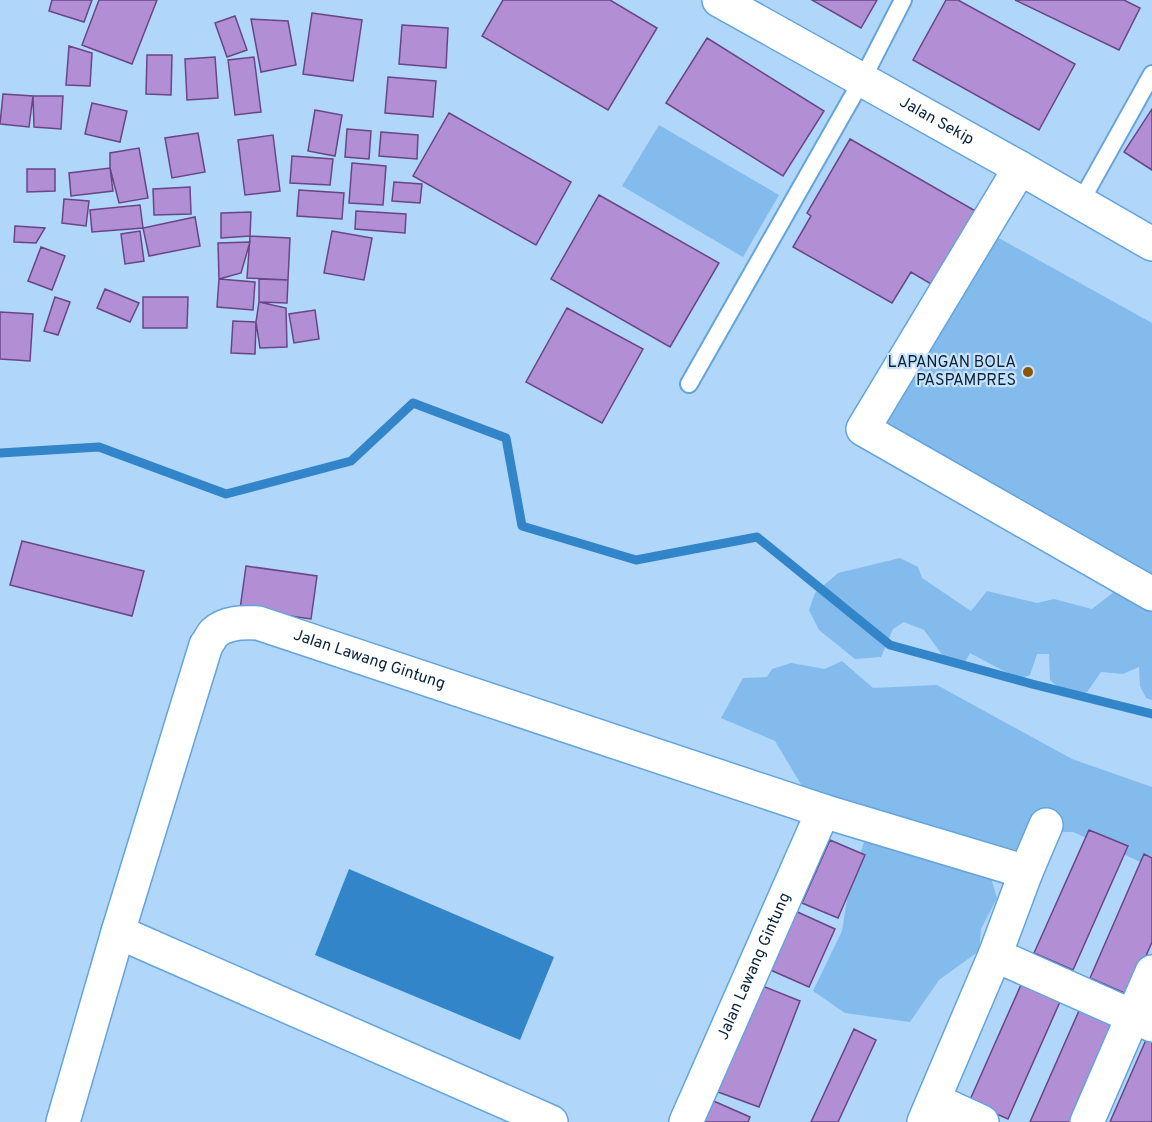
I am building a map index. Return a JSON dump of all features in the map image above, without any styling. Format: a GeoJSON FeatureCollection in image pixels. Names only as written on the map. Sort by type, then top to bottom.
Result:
{"type":"FeatureCollection","features":[{"type":"Feature","properties":{"kind":"street","name":"Jalan Sekip"},"geometry":{"type":"LineString","coordinates":[[718,0],[1152,244]]}},
{"type":"Feature","properties":{"kind":"street"},"geometry":{"type":"LineString","coordinates":[[1020,168],[863,429],[1152,594]]}},
{"type":"Feature","properties":{"kind":"street","name":"Jalan Lawang Gintung"},"geometry":{"type":"LineString","coordinates":[[63,1122],[118,932],[206,645],[214,633],[241,621],[258,623],[823,812],[1026,872]]}},
{"type":"Feature","properties":{"kind":"street","name":"Jalan Lawang Gintung"},"geometry":{"type":"LineString","coordinates":[[686,1122],[823,812]]}},
{"type":"Feature","properties":{"kind":"street"},"geometry":{"type":"LineString","coordinates":[[982,1122],[929,1111],[995,955],[1046,825]]}},
{"type":"Feature","properties":{"kind":"street"},"geometry":{"type":"LineString","coordinates":[[118,932],[551,1122]]}},
{"type":"Feature","properties":{"kind":"street"},"geometry":{"type":"LineString","coordinates":[[995,955],[1142,1020]]}},
{"type":"Feature","properties":{"kind":"street"},"geometry":{"type":"LineString","coordinates":[[1087,1122],[1142,1020],[1152,972]]}},
{"type":"Feature","properties":{"kind":"lane"},"geometry":{"type":"LineString","coordinates":[[689,384],[862,80],[903,0]]}},
{"type":"Feature","properties":{"kind":"lane"},"geometry":{"type":"LineString","coordinates":[[1080,203],[1152,74]]}},
{"type":"Feature","properties":{"kind":"shaded area"},"geometry":{"type":"Polygon","coordinates":[[[659,125],[779,195],[743,257],[622,186],[659,125]]]}},
{"type":"Feature","properties":{"kind":"shaded area","name":"LAPANGAN BOLA PASPAMPRES"},"geometry":{"type":"Polygon","coordinates":[[[988,232],[1152,323],[1152,700],[1146,698],[1140,686],[1139,667],[1123,674],[1101,672],[1087,692],[1067,695],[1050,680],[1049,654],[1037,654],[1030,675],[1019,679],[970,653],[964,664],[946,660],[924,630],[904,622],[893,629],[881,657],[855,659],[819,630],[809,610],[815,593],[838,573],[900,558],[918,567],[922,578],[971,611],[987,591],[1037,603],[1054,599],[1092,609],[1139,572],[876,420],[988,232]]]}},
{"type":"Feature","properties":{"kind":"shaded area"},"geometry":{"type":"Polygon","coordinates":[[[842,661],[873,688],[937,685],[1072,759],[1152,787],[1152,867],[1073,832],[1057,832],[1039,867],[985,858],[997,898],[981,929],[979,951],[939,980],[910,1022],[845,1013],[813,991],[842,931],[848,893],[865,839],[835,806],[802,786],[775,741],[721,718],[743,678],[767,677],[772,669],[791,663],[825,669],[842,661]]]}},
{"type":"Feature","properties":{"kind":"shaded area"},"geometry":{"type":"Polygon","coordinates":[[[349,869],[554,957],[520,1040],[315,955],[349,869]]]}},
{"type":"Feature","properties":{"kind":"building"},"geometry":{"type":"Polygon","coordinates":[[[52,0],[92,0],[84,22],[49,11],[52,0]]]}},
{"type":"Feature","properties":{"kind":"building"},"geometry":{"type":"Polygon","coordinates":[[[99,0],[157,0],[132,64],[82,45],[99,0]]]}},
{"type":"Feature","properties":{"kind":"building"},"geometry":{"type":"Polygon","coordinates":[[[503,0],[610,0],[657,28],[608,110],[482,36],[503,0]]]}},
{"type":"Feature","properties":{"kind":"building"},"geometry":{"type":"Polygon","coordinates":[[[812,0],[877,0],[861,28],[812,0]]]}},
{"type":"Feature","properties":{"kind":"building"},"geometry":{"type":"Polygon","coordinates":[[[946,0],[958,0],[1075,64],[1039,130],[913,60],[946,0]]]}},
{"type":"Feature","properties":{"kind":"building"},"geometry":{"type":"Polygon","coordinates":[[[1015,0],[1124,0],[1140,8],[1119,50],[1015,0]]]}},
{"type":"Feature","properties":{"kind":"building"},"geometry":{"type":"Polygon","coordinates":[[[312,13],[362,20],[353,81],[303,74],[312,13]]]}},
{"type":"Feature","properties":{"kind":"building"},"geometry":{"type":"Polygon","coordinates":[[[235,16],[247,50],[227,57],[215,23],[235,16]]]}},
{"type":"Feature","properties":{"kind":"building"},"geometry":{"type":"Polygon","coordinates":[[[251,19],[288,21],[296,65],[261,72],[251,19]]]}},
{"type":"Feature","properties":{"kind":"building"},"geometry":{"type":"Polygon","coordinates":[[[402,25],[448,28],[446,68],[399,64],[402,25]]]}},
{"type":"Feature","properties":{"kind":"building"},"geometry":{"type":"Polygon","coordinates":[[[707,38],[824,111],[783,176],[666,103],[707,38]]]}},
{"type":"Feature","properties":{"kind":"building"},"geometry":{"type":"Polygon","coordinates":[[[69,46],[92,53],[90,86],[66,85],[69,46]]]}},
{"type":"Feature","properties":{"kind":"building"},"geometry":{"type":"Polygon","coordinates":[[[147,55],[172,55],[171,95],[146,94],[147,55]]]}},
{"type":"Feature","properties":{"kind":"building"},"geometry":{"type":"Polygon","coordinates":[[[215,57],[218,98],[187,100],[185,59],[215,57]]]}},
{"type":"Feature","properties":{"kind":"building"},"geometry":{"type":"Polygon","coordinates":[[[254,57],[261,112],[235,115],[228,60],[254,57]]]}},
{"type":"Feature","properties":{"kind":"building"},"geometry":{"type":"Polygon","coordinates":[[[388,77],[436,81],[433,117],[385,113],[388,77]]]}},
{"type":"Feature","properties":{"kind":"building"},"geometry":{"type":"Polygon","coordinates":[[[3,94],[33,96],[29,127],[0,124],[3,94]]]}},
{"type":"Feature","properties":{"kind":"building"},"geometry":{"type":"Polygon","coordinates":[[[33,96],[63,96],[61,129],[34,127],[33,96]]]}},
{"type":"Feature","properties":{"kind":"building"},"geometry":{"type":"Polygon","coordinates":[[[92,103],[127,111],[120,142],[85,134],[92,103]]]}},
{"type":"Feature","properties":{"kind":"building"},"geometry":{"type":"Polygon","coordinates":[[[1152,109],[1152,170],[1124,152],[1152,109]]]}},
{"type":"Feature","properties":{"kind":"building"},"geometry":{"type":"Polygon","coordinates":[[[315,110],[342,115],[335,156],[308,151],[315,110]]]}},
{"type":"Feature","properties":{"kind":"building"},"geometry":{"type":"Polygon","coordinates":[[[449,113],[571,182],[536,245],[413,176],[449,113]]]}},
{"type":"Feature","properties":{"kind":"building"},"geometry":{"type":"Polygon","coordinates":[[[347,129],[371,131],[369,159],[345,157],[347,129]]]}},
{"type":"Feature","properties":{"kind":"building"},"geometry":{"type":"Polygon","coordinates":[[[381,132],[418,135],[417,159],[379,156],[381,132]]]}},
{"type":"Feature","properties":{"kind":"building"},"geometry":{"type":"Polygon","coordinates":[[[198,133],[205,172],[172,178],[165,138],[198,133]]]}},
{"type":"Feature","properties":{"kind":"building"},"geometry":{"type":"Polygon","coordinates":[[[273,135],[280,191],[245,195],[238,140],[273,135]]]}},
{"type":"Feature","properties":{"kind":"building"},"geometry":{"type":"Polygon","coordinates":[[[850,139],[979,213],[936,287],[911,272],[892,303],[793,247],[811,216],[807,213],[850,139]]]}},
{"type":"Feature","properties":{"kind":"building"},"geometry":{"type":"Polygon","coordinates":[[[139,148],[148,198],[119,203],[110,168],[110,153],[139,148]]]}},
{"type":"Feature","properties":{"kind":"building"},"geometry":{"type":"Polygon","coordinates":[[[292,156],[333,159],[330,185],[290,183],[292,156]]]}},
{"type":"Feature","properties":{"kind":"building"},"geometry":{"type":"Polygon","coordinates":[[[352,163],[386,166],[383,205],[349,203],[352,163]]]}},
{"type":"Feature","properties":{"kind":"building"},"geometry":{"type":"Polygon","coordinates":[[[110,168],[113,191],[71,196],[69,173],[110,168]]]}},
{"type":"Feature","properties":{"kind":"building"},"geometry":{"type":"Polygon","coordinates":[[[27,169],[55,169],[55,191],[27,192],[27,169]]]}},
{"type":"Feature","properties":{"kind":"building"},"geometry":{"type":"Polygon","coordinates":[[[394,182],[422,184],[420,203],[392,201],[394,182]]]}},
{"type":"Feature","properties":{"kind":"building"},"geometry":{"type":"Polygon","coordinates":[[[190,187],[191,214],[154,215],[153,189],[190,187]]]}},
{"type":"Feature","properties":{"kind":"building"},"geometry":{"type":"Polygon","coordinates":[[[299,190],[344,193],[342,219],[297,216],[299,190]]]}},
{"type":"Feature","properties":{"kind":"building"},"geometry":{"type":"Polygon","coordinates":[[[599,195],[719,263],[670,347],[551,279],[599,195]]]}},
{"type":"Feature","properties":{"kind":"building"},"geometry":{"type":"Polygon","coordinates":[[[64,199],[89,201],[86,226],[62,223],[64,199]]]}},
{"type":"Feature","properties":{"kind":"building"},"geometry":{"type":"Polygon","coordinates":[[[140,205],[143,228],[92,232],[90,210],[140,205]]]}},
{"type":"Feature","properties":{"kind":"building"},"geometry":{"type":"Polygon","coordinates":[[[356,211],[406,214],[405,233],[355,229],[356,211]]]}},
{"type":"Feature","properties":{"kind":"building"},"geometry":{"type":"Polygon","coordinates":[[[251,212],[250,236],[221,238],[221,213],[251,212]]]}},
{"type":"Feature","properties":{"kind":"building"},"geometry":{"type":"Polygon","coordinates":[[[195,217],[200,246],[149,256],[143,228],[195,217]]]}},
{"type":"Feature","properties":{"kind":"building"},"geometry":{"type":"Polygon","coordinates":[[[15,226],[45,228],[36,243],[14,242],[15,226]]]}},
{"type":"Feature","properties":{"kind":"building"},"geometry":{"type":"Polygon","coordinates":[[[140,231],[144,261],[125,264],[121,234],[140,231]]]}},
{"type":"Feature","properties":{"kind":"building"},"geometry":{"type":"Polygon","coordinates":[[[332,231],[372,238],[364,280],[324,273],[332,231]]]}},
{"type":"Feature","properties":{"kind":"building"},"geometry":{"type":"Polygon","coordinates":[[[250,236],[290,238],[288,280],[247,278],[250,236]]]}},
{"type":"Feature","properties":{"kind":"building"},"geometry":{"type":"Polygon","coordinates":[[[250,242],[241,273],[219,279],[218,243],[250,242]]]}},
{"type":"Feature","properties":{"kind":"building"},"geometry":{"type":"Polygon","coordinates":[[[41,247],[65,256],[52,290],[28,281],[41,247]]]}},
{"type":"Feature","properties":{"kind":"building"},"geometry":{"type":"Polygon","coordinates":[[[219,279],[255,282],[253,310],[217,307],[219,279]]]}},
{"type":"Feature","properties":{"kind":"building"},"geometry":{"type":"Polygon","coordinates":[[[259,279],[288,280],[287,303],[259,302],[259,279]]]}},
{"type":"Feature","properties":{"kind":"building"},"geometry":{"type":"Polygon","coordinates":[[[105,289],[139,303],[130,322],[97,308],[105,289]]]}},
{"type":"Feature","properties":{"kind":"building"},"geometry":{"type":"Polygon","coordinates":[[[55,297],[70,302],[58,335],[44,331],[55,297]]]}},
{"type":"Feature","properties":{"kind":"building"},"geometry":{"type":"Polygon","coordinates":[[[143,297],[188,297],[187,328],[143,328],[143,297]]]}},
{"type":"Feature","properties":{"kind":"building"},"geometry":{"type":"Polygon","coordinates":[[[259,302],[286,308],[287,347],[260,348],[256,322],[259,302]]]}},
{"type":"Feature","properties":{"kind":"building"},"geometry":{"type":"Polygon","coordinates":[[[567,308],[643,349],[602,423],[526,382],[567,308]]]}},
{"type":"Feature","properties":{"kind":"building"},"geometry":{"type":"Polygon","coordinates":[[[315,310],[319,339],[294,343],[289,314],[315,310]]]}},
{"type":"Feature","properties":{"kind":"building"},"geometry":{"type":"Polygon","coordinates":[[[0,312],[33,314],[30,361],[0,359],[0,312]]]}},
{"type":"Feature","properties":{"kind":"building"},"geometry":{"type":"Polygon","coordinates":[[[233,321],[256,322],[255,354],[231,353],[233,321]]]}},
{"type":"Feature","properties":{"kind":"building"},"geometry":{"type":"Polygon","coordinates":[[[22,541],[144,571],[132,616],[10,585],[22,541]]]}},
{"type":"Feature","properties":{"kind":"building"},"geometry":{"type":"Polygon","coordinates":[[[246,566],[317,576],[311,619],[240,609],[246,566]]]}},
{"type":"Feature","properties":{"kind":"building"},"geometry":{"type":"Polygon","coordinates":[[[1089,830],[1128,846],[1073,970],[1034,953],[1089,830]]]}},
{"type":"Feature","properties":{"kind":"building"},"geometry":{"type":"Polygon","coordinates":[[[830,840],[865,855],[838,918],[802,903],[830,840]]]}},
{"type":"Feature","properties":{"kind":"building"},"geometry":{"type":"Polygon","coordinates":[[[1144,854],[1152,858],[1152,942],[1129,995],[1090,978],[1144,854]]]}},
{"type":"Feature","properties":{"kind":"building"},"geometry":{"type":"Polygon","coordinates":[[[793,910],[835,929],[809,987],[766,968],[793,910]]]}},
{"type":"Feature","properties":{"kind":"building"},"geometry":{"type":"Polygon","coordinates":[[[1024,978],[1063,995],[1008,1119],[969,1102],[1024,978]]]}},
{"type":"Feature","properties":{"kind":"building"},"geometry":{"type":"Polygon","coordinates":[[[760,985],[800,1001],[759,1107],[718,1092],[760,985]]]}},
{"type":"Feature","properties":{"kind":"building"},"geometry":{"type":"Polygon","coordinates":[[[1082,1004],[1121,1021],[1076,1122],[1030,1122],[1082,1004]]]}},
{"type":"Feature","properties":{"kind":"building"},"geometry":{"type":"Polygon","coordinates":[[[854,1029],[876,1040],[838,1122],[811,1122],[854,1029]]]}},
{"type":"Feature","properties":{"kind":"building"},"geometry":{"type":"Polygon","coordinates":[[[1149,1033],[1152,1035],[1152,1122],[1110,1122],[1149,1033]]]}},
{"type":"Feature","properties":{"kind":"building"},"geometry":{"type":"Polygon","coordinates":[[[709,1099],[750,1117],[748,1122],[699,1122],[709,1099]]]}},
{"type":"Feature","properties":{"kind":"waterway"},"geometry":{"type":"LineString","coordinates":[[0,453],[99,447],[226,494],[351,461],[413,403],[506,438],[522,526],[636,560],[757,537],[890,645],[1152,714]]}},
{"type":"Feature","properties":{"kind":"place","name":"LAPANGAN BOLA PASPAMPRES"},"geometry":{"type":"Point","coordinates":[1028,372]}}]}
